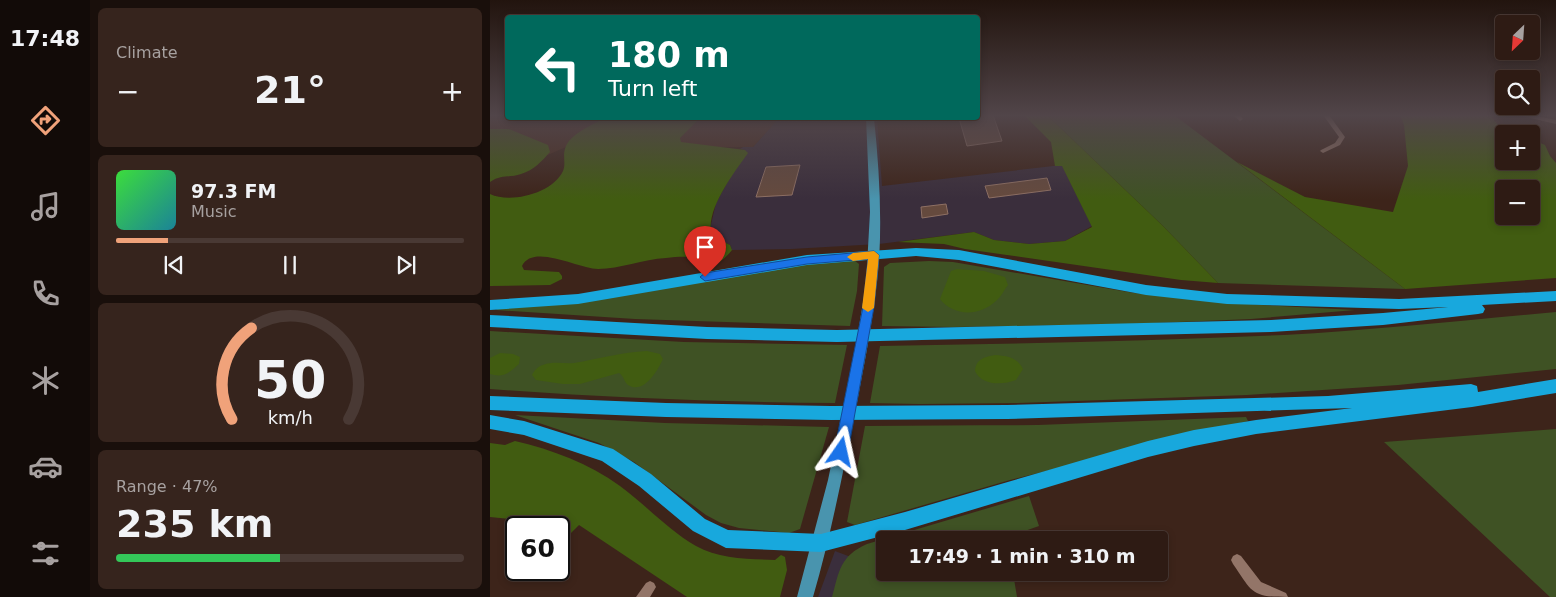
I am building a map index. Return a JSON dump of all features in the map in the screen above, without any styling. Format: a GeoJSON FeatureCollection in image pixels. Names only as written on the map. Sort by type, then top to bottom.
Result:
{"type":"FeatureCollection","features":[{"type":"Feature","properties":{"kind":"highway"},"geometry":{"type":"LineString","coordinates":[[490,305],[578,298],[807,260],[916,252],[959,255],[1146,290],[1227,299],[1399,304],[1556,296]]}},
{"type":"Feature","properties":{"kind":"highway"},"geometry":{"type":"LineString","coordinates":[[490,320],[707,333],[782,335],[1021,333],[1271,326],[1383,319],[1556,301]]}},
{"type":"Feature","properties":{"kind":"highway"},"geometry":{"type":"LineString","coordinates":[[490,402],[676,410],[831,413],[1007,412],[1328,403],[1556,384]]}},
{"type":"Feature","properties":{"kind":"highway"},"geometry":{"type":"LineString","coordinates":[[490,422],[524,428],[607,455],[645,480],[699,525],[726,539],[821,543],[905,522],[1138,452],[1194,438],[1256,427],[1472,400],[1556,384]]}},
{"type":"Feature","properties":{"kind":"main road"},"geometry":{"type":"LineString","coordinates":[[805,597],[821,543],[841,452],[868,307],[874,255],[875,186],[872,143]]}},
{"type":"Feature","properties":{"kind":"street"},"geometry":{"type":"LineString","coordinates":[[1323,151],[1339,143]]}},
{"type":"Feature","properties":{"kind":"street"},"geometry":{"type":"LineString","coordinates":[[1237,560],[1257,587],[1282,597]]}},
{"type":"Feature","properties":{"kind":"shaded area"},"geometry":{"type":"Polygon","coordinates":[[[490,143],[757,143],[753,147],[566,147],[490,180],[490,143]]]}},
{"type":"Feature","properties":{"kind":"shaded area"},"geometry":{"type":"Polygon","coordinates":[[[757,143],[879,143],[882,186],[1062,165],[1092,226],[1065,241],[1029,244],[994,240],[974,232],[879,244],[732,250],[730,245],[712,236],[710,229],[716,203],[745,150],[740,149],[743,147],[753,147],[757,143]]]}},
{"type":"Feature","properties":{"kind":"shaded area"},"geometry":{"type":"Polygon","coordinates":[[[835,551],[876,567],[876,581],[909,581],[953,597],[818,597],[835,551]]]}},
{"type":"Feature","properties":{"kind":"green space"},"geometry":{"type":"Polygon","coordinates":[[[490,143],[543,143],[548,145],[550,152],[530,170],[517,175],[498,178],[490,182],[490,143]]]}},
{"type":"Feature","properties":{"kind":"green space"},"geometry":{"type":"Polygon","coordinates":[[[568,143],[688,143],[745,150],[748,153],[722,193],[712,215],[712,236],[730,245],[732,250],[717,264],[713,265],[697,258],[682,257],[657,259],[598,269],[557,259],[536,257],[528,260],[522,266],[524,270],[559,272],[562,279],[550,285],[490,286],[490,194],[509,198],[541,191],[558,179],[563,171],[568,143]]]}},
{"type":"Feature","properties":{"kind":"green space"},"geometry":{"type":"Polygon","coordinates":[[[1051,143],[1076,143],[1163,226],[1218,283],[1181,280],[965,249],[944,244],[898,242],[974,232],[994,240],[1029,244],[1065,241],[1092,227],[1062,166],[1055,166],[1051,143]]]}},
{"type":"Feature","properties":{"kind":"green space"},"geometry":{"type":"Polygon","coordinates":[[[1076,143],[1211,143],[1405,289],[1218,283],[1163,226],[1076,143]]]}},
{"type":"Feature","properties":{"kind":"green space"},"geometry":{"type":"Polygon","coordinates":[[[1406,143],[1495,143],[1495,170],[1540,170],[1540,143],[1545,145],[1556,163],[1556,278],[1405,289],[1237,162],[1305,197],[1393,212],[1408,166],[1406,143]]]}},
{"type":"Feature","properties":{"kind":"green space"},"geometry":{"type":"Polygon","coordinates":[[[854,260],[859,264],[857,291],[850,326],[635,319],[496,310],[499,308],[803,264],[854,260]]]}},
{"type":"Feature","properties":{"kind":"green space"},"geometry":{"type":"Polygon","coordinates":[[[953,262],[1134,293],[1261,305],[1355,310],[1251,319],[1130,324],[953,327],[882,326],[884,267],[890,263],[953,262]]]}},
{"type":"Feature","properties":{"kind":"green space"},"geometry":{"type":"Polygon","coordinates":[[[957,269],[984,271],[1005,277],[1008,285],[996,301],[982,310],[967,312],[952,309],[940,299],[951,271],[957,269]]]}},
{"type":"Feature","properties":{"kind":"green space"},"geometry":{"type":"Polygon","coordinates":[[[1556,312],[1556,369],[1398,385],[1247,395],[1018,403],[870,403],[880,346],[1284,335],[1386,328],[1556,312]]]}},
{"type":"Feature","properties":{"kind":"green space"},"geometry":{"type":"Polygon","coordinates":[[[490,331],[684,342],[847,345],[835,403],[662,399],[490,389],[490,331]]]}},
{"type":"Feature","properties":{"kind":"green space"},"geometry":{"type":"Polygon","coordinates":[[[647,351],[660,354],[663,359],[650,380],[640,387],[628,385],[619,373],[580,384],[563,384],[536,380],[532,375],[535,370],[547,364],[574,363],[619,354],[647,351]]]}},
{"type":"Feature","properties":{"kind":"green space"},"geometry":{"type":"Polygon","coordinates":[[[500,353],[513,354],[520,357],[519,364],[506,374],[490,374],[490,358],[500,353]]]}},
{"type":"Feature","properties":{"kind":"green space"},"geometry":{"type":"Polygon","coordinates":[[[995,355],[1011,358],[1021,365],[1023,369],[1016,380],[1005,383],[993,383],[978,376],[975,371],[979,361],[995,355]]]}},
{"type":"Feature","properties":{"kind":"green space"},"geometry":{"type":"Polygon","coordinates":[[[515,415],[665,423],[829,427],[800,529],[789,533],[739,528],[721,523],[706,515],[634,462],[599,443],[515,415]]]}},
{"type":"Feature","properties":{"kind":"green space"},"geometry":{"type":"Polygon","coordinates":[[[1246,417],[1248,421],[1010,480],[855,525],[847,522],[865,426],[1038,425],[1246,417]]]}},
{"type":"Feature","properties":{"kind":"green space"},"geometry":{"type":"Polygon","coordinates":[[[1556,429],[1556,597],[1550,597],[1384,442],[1556,429]]]}},
{"type":"Feature","properties":{"kind":"green space"},"geometry":{"type":"Polygon","coordinates":[[[515,441],[556,453],[583,464],[630,493],[686,540],[714,554],[745,559],[775,560],[781,555],[785,557],[787,570],[780,597],[687,597],[579,525],[570,534],[570,516],[505,516],[505,519],[490,517],[490,443],[505,445],[515,441]]]}},
{"type":"Feature","properties":{"kind":"green space"},"geometry":{"type":"Polygon","coordinates":[[[1029,496],[1039,526],[1025,531],[911,531],[1029,496]]]}},
{"type":"Feature","properties":{"kind":"green space"},"geometry":{"type":"Polygon","coordinates":[[[876,541],[876,581],[1014,581],[1017,597],[832,597],[842,565],[851,554],[867,544],[876,541]]]}},
{"type":"Feature","properties":{"kind":"building"},"geometry":{"type":"Polygon","coordinates":[[[966,143],[989,143],[967,146],[966,143]]]}},
{"type":"Feature","properties":{"kind":"building"},"geometry":{"type":"Polygon","coordinates":[[[800,165],[792,195],[756,197],[766,167],[800,165]]]}},
{"type":"Feature","properties":{"kind":"building"},"geometry":{"type":"Polygon","coordinates":[[[1047,178],[1051,190],[989,198],[985,186],[1047,178]]]}},
{"type":"Feature","properties":{"kind":"building"},"geometry":{"type":"Polygon","coordinates":[[[946,204],[948,214],[922,218],[921,207],[946,204]]]}},
{"type":"Feature","properties":{"kind":"slow traffic"},"geometry":{"type":"LineString","coordinates":[[853,257],[874,255],[868,308]]}},
{"type":"Feature","properties":{"kind":"route"},"geometry":{"type":"LineString","coordinates":[[705,277],[807,260],[874,255],[868,307],[841,452]]}}]}
